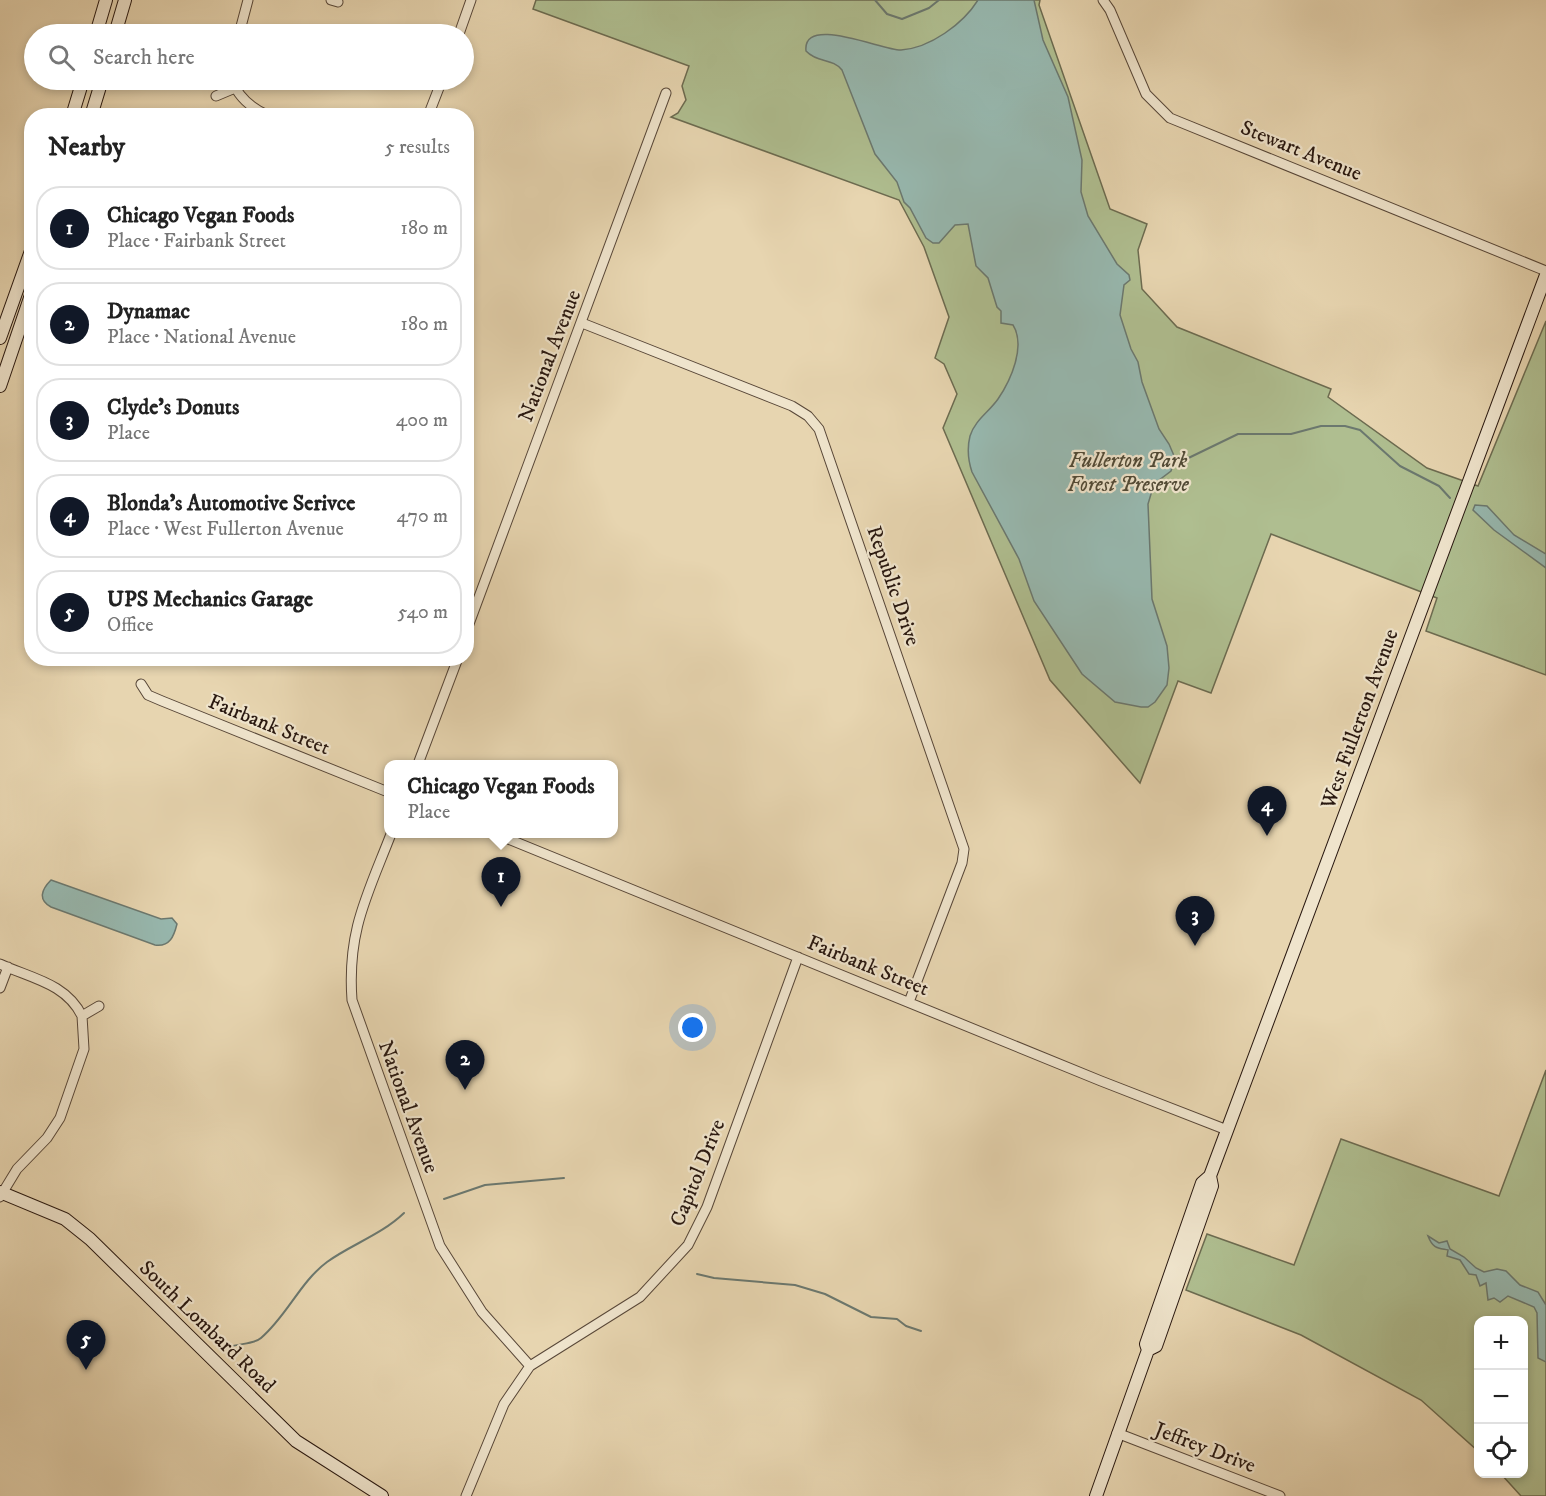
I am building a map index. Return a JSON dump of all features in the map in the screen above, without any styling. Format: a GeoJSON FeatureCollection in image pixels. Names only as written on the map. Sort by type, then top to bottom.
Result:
{"type":"FeatureCollection","features":[{"type":"Feature","properties":{"kind":"street"},"geometry":{"type":"LineString","coordinates":[[99,24],[106,0]]}},
{"type":"Feature","properties":{"kind":"street"},"geometry":{"type":"LineString","coordinates":[[118,24],[125,0]]}},
{"type":"Feature","properties":{"kind":"street"},"geometry":{"type":"LineString","coordinates":[[242,24],[248,0]]}},
{"type":"Feature","properties":{"kind":"street"},"geometry":{"type":"LineString","coordinates":[[463,24],[471,0]]}},
{"type":"Feature","properties":{"kind":"street","name":"Stewart Avenue"},"geometry":{"type":"LineString","coordinates":[[1103,0],[1110,10],[1146,94],[1170,118],[1546,271]]}},
{"type":"Feature","properties":{"kind":"street"},"geometry":{"type":"LineString","coordinates":[[74,108],[80,90]]}},
{"type":"Feature","properties":{"kind":"street"},"geometry":{"type":"LineString","coordinates":[[94,108],[99,90]]}},
{"type":"Feature","properties":{"kind":"street"},"geometry":{"type":"LineString","coordinates":[[216,96],[225,90]]}},
{"type":"Feature","properties":{"kind":"street"},"geometry":{"type":"LineString","coordinates":[[238,90],[246,101],[257,108]]}},
{"type":"Feature","properties":{"kind":"street"},"geometry":{"type":"LineString","coordinates":[[431,108],[438,90]]}},
{"type":"Feature","properties":{"kind":"street","name":"National Avenue"},"geometry":{"type":"LineString","coordinates":[[474,611],[666,93]]}},
{"type":"Feature","properties":{"kind":"street"},"geometry":{"type":"LineString","coordinates":[[0,338],[24,271]]}},
{"type":"Feature","properties":{"kind":"street","name":"West Fullerton Avenue"},"geometry":{"type":"LineString","coordinates":[[1096,1496],[1148,1350],[1146,1344],[1202,1183],[1210,1176],[1304,931],[1546,275]]}},
{"type":"Feature","properties":{"kind":"street"},"geometry":{"type":"LineString","coordinates":[[0,386],[2,371],[24,313]]}},
{"type":"Feature","properties":{"kind":"street","name":"Republic Drive"},"geometry":{"type":"LineString","coordinates":[[582,323],[792,406],[808,416],[819,429],[963,849],[962,863],[909,1002]]}},
{"type":"Feature","properties":{"kind":"street"},"geometry":{"type":"LineString","coordinates":[[420,760],[455,666]]}},
{"type":"Feature","properties":{"kind":"street","name":"Fairbank Street"},"geometry":{"type":"LineString","coordinates":[[141,684],[148,694],[162,701],[384,790]]}},
{"type":"Feature","properties":{"kind":"street","name":"National Avenue"},"geometry":{"type":"LineString","coordinates":[[389,838],[355,928],[350,961],[352,1000],[440,1246],[471,1298],[530,1366]]}},
{"type":"Feature","properties":{"kind":"street","name":"Fairbank Street"},"geometry":{"type":"LineString","coordinates":[[506,838],[1227,1130]]}},
{"type":"Feature","properties":{"kind":"street","name":"Capitol Drive"},"geometry":{"type":"LineString","coordinates":[[466,1496],[504,1404],[530,1366],[640,1297],[688,1245],[707,1207],[798,957]]}},
{"type":"Feature","properties":{"kind":"street"},"geometry":{"type":"LineString","coordinates":[[0,988],[4,966],[58,988],[77,1005],[82,1016],[84,1049],[60,1118],[47,1138],[17,1169],[1,1194]]}},
{"type":"Feature","properties":{"kind":"street"},"geometry":{"type":"LineString","coordinates":[[82,1016],[99,1006]]}},
{"type":"Feature","properties":{"kind":"street","name":"South Lombard Road"},"geometry":{"type":"LineString","coordinates":[[1,1194],[65,1219],[90,1239],[296,1441],[382,1496]]}},
{"type":"Feature","properties":{"kind":"street","name":"Jeffrey Drive"},"geometry":{"type":"LineString","coordinates":[[1117,1433],[1280,1496]]}},
{"type":"Feature","properties":{"kind":"green space","name":"Fullerton Park Forest Preserve"},"geometry":{"type":"Polygon","coordinates":[[[536,0],[1040,0],[1039,5],[1110,209],[1147,224],[1138,250],[1142,289],[1177,327],[1331,389],[1328,397],[1427,468],[1478,486],[1546,321],[1546,675],[1426,631],[1437,598],[1271,534],[1211,693],[1178,681],[1140,783],[1050,680],[943,428],[957,394],[944,364],[935,358],[949,317],[924,247],[899,200],[671,117],[678,113],[686,100],[682,86],[689,66],[533,9],[536,0]]]}},
{"type":"Feature","properties":{"kind":"green space"},"geometry":{"type":"Polygon","coordinates":[[[1546,1070],[1546,1496],[1521,1496],[1505,1478],[1528,1478],[1528,1316],[1474,1316],[1474,1447],[1421,1400],[1301,1335],[1186,1290],[1207,1234],[1294,1265],[1341,1139],[1499,1196],[1546,1070]]]}},
{"type":"Feature","properties":{"kind":"water"},"geometry":{"type":"Polygon","coordinates":[[[978,0],[1034,0],[1043,40],[1068,97],[1082,160],[1081,192],[1088,216],[1117,264],[1129,275],[1130,280],[1124,285],[1120,315],[1131,349],[1138,362],[1142,382],[1159,429],[1175,458],[1171,471],[1154,484],[1148,504],[1152,599],[1167,646],[1169,668],[1167,685],[1155,702],[1148,707],[1115,702],[1082,674],[1034,601],[1019,559],[972,472],[968,454],[970,436],[975,425],[998,399],[1008,382],[1015,363],[1018,343],[1013,325],[1001,323],[1001,311],[997,307],[988,278],[976,266],[968,224],[955,225],[939,243],[933,243],[926,238],[910,208],[904,202],[897,182],[875,154],[842,70],[806,51],[808,40],[817,35],[846,37],[901,50],[923,45],[955,26],[978,0]]]}},
{"type":"Feature","properties":{"kind":"water"},"geometry":{"type":"Polygon","coordinates":[[[1475,505],[1487,506],[1514,535],[1546,554],[1546,568],[1494,530],[1473,510],[1475,505]]]}},
{"type":"Feature","properties":{"kind":"water"},"geometry":{"type":"Polygon","coordinates":[[[51,880],[161,919],[172,918],[177,924],[174,933],[168,942],[155,945],[51,907],[44,901],[42,895],[51,880]]]}},
{"type":"Feature","properties":{"kind":"water"},"geometry":{"type":"Polygon","coordinates":[[[1428,1236],[1439,1243],[1447,1241],[1450,1249],[1464,1257],[1476,1268],[1484,1272],[1497,1269],[1506,1271],[1520,1285],[1538,1292],[1546,1305],[1546,1362],[1538,1358],[1537,1313],[1534,1307],[1508,1296],[1500,1302],[1494,1298],[1488,1300],[1486,1283],[1480,1286],[1476,1275],[1469,1274],[1460,1260],[1447,1256],[1448,1250],[1434,1246],[1428,1236]]]}},
{"type":"Feature","properties":{"kind":"waterway"},"geometry":{"type":"LineString","coordinates":[[875,0],[887,14],[902,19],[929,8],[939,0]]}},
{"type":"Feature","properties":{"kind":"waterway"},"geometry":{"type":"LineString","coordinates":[[1174,465],[1238,434],[1291,434],[1321,426],[1345,426],[1360,430],[1400,466],[1439,486],[1450,498]]}},
{"type":"Feature","properties":{"kind":"waterway"},"geometry":{"type":"LineString","coordinates":[[444,1199],[485,1185],[564,1178]]}},
{"type":"Feature","properties":{"kind":"waterway"},"geometry":{"type":"LineString","coordinates":[[227,1348],[254,1342],[261,1338],[317,1270],[386,1227],[404,1213]]}},
{"type":"Feature","properties":{"kind":"waterway"},"geometry":{"type":"LineString","coordinates":[[697,1274],[714,1278],[795,1285],[825,1294],[871,1317],[897,1319],[906,1326],[921,1331]]}},
{"type":"Feature","properties":{"kind":"place","name":"Blonda's Automotive Serivce"},"geometry":{"type":"Point","coordinates":[1267,836]}},
{"type":"Feature","properties":{"kind":"place","name":"Chicago Vegan Foods"},"geometry":{"type":"Point","coordinates":[501,907]}},
{"type":"Feature","properties":{"kind":"place","name":"Clyde's Donuts"},"geometry":{"type":"Point","coordinates":[1195,946]}},
{"type":"Feature","properties":{"kind":"place","name":"Dynamac"},"geometry":{"type":"Point","coordinates":[465,1090]}},
{"type":"Feature","properties":{"kind":"place","name":"UPS Mechanics Garage"},"geometry":{"type":"Point","coordinates":[86,1370]}}]}
